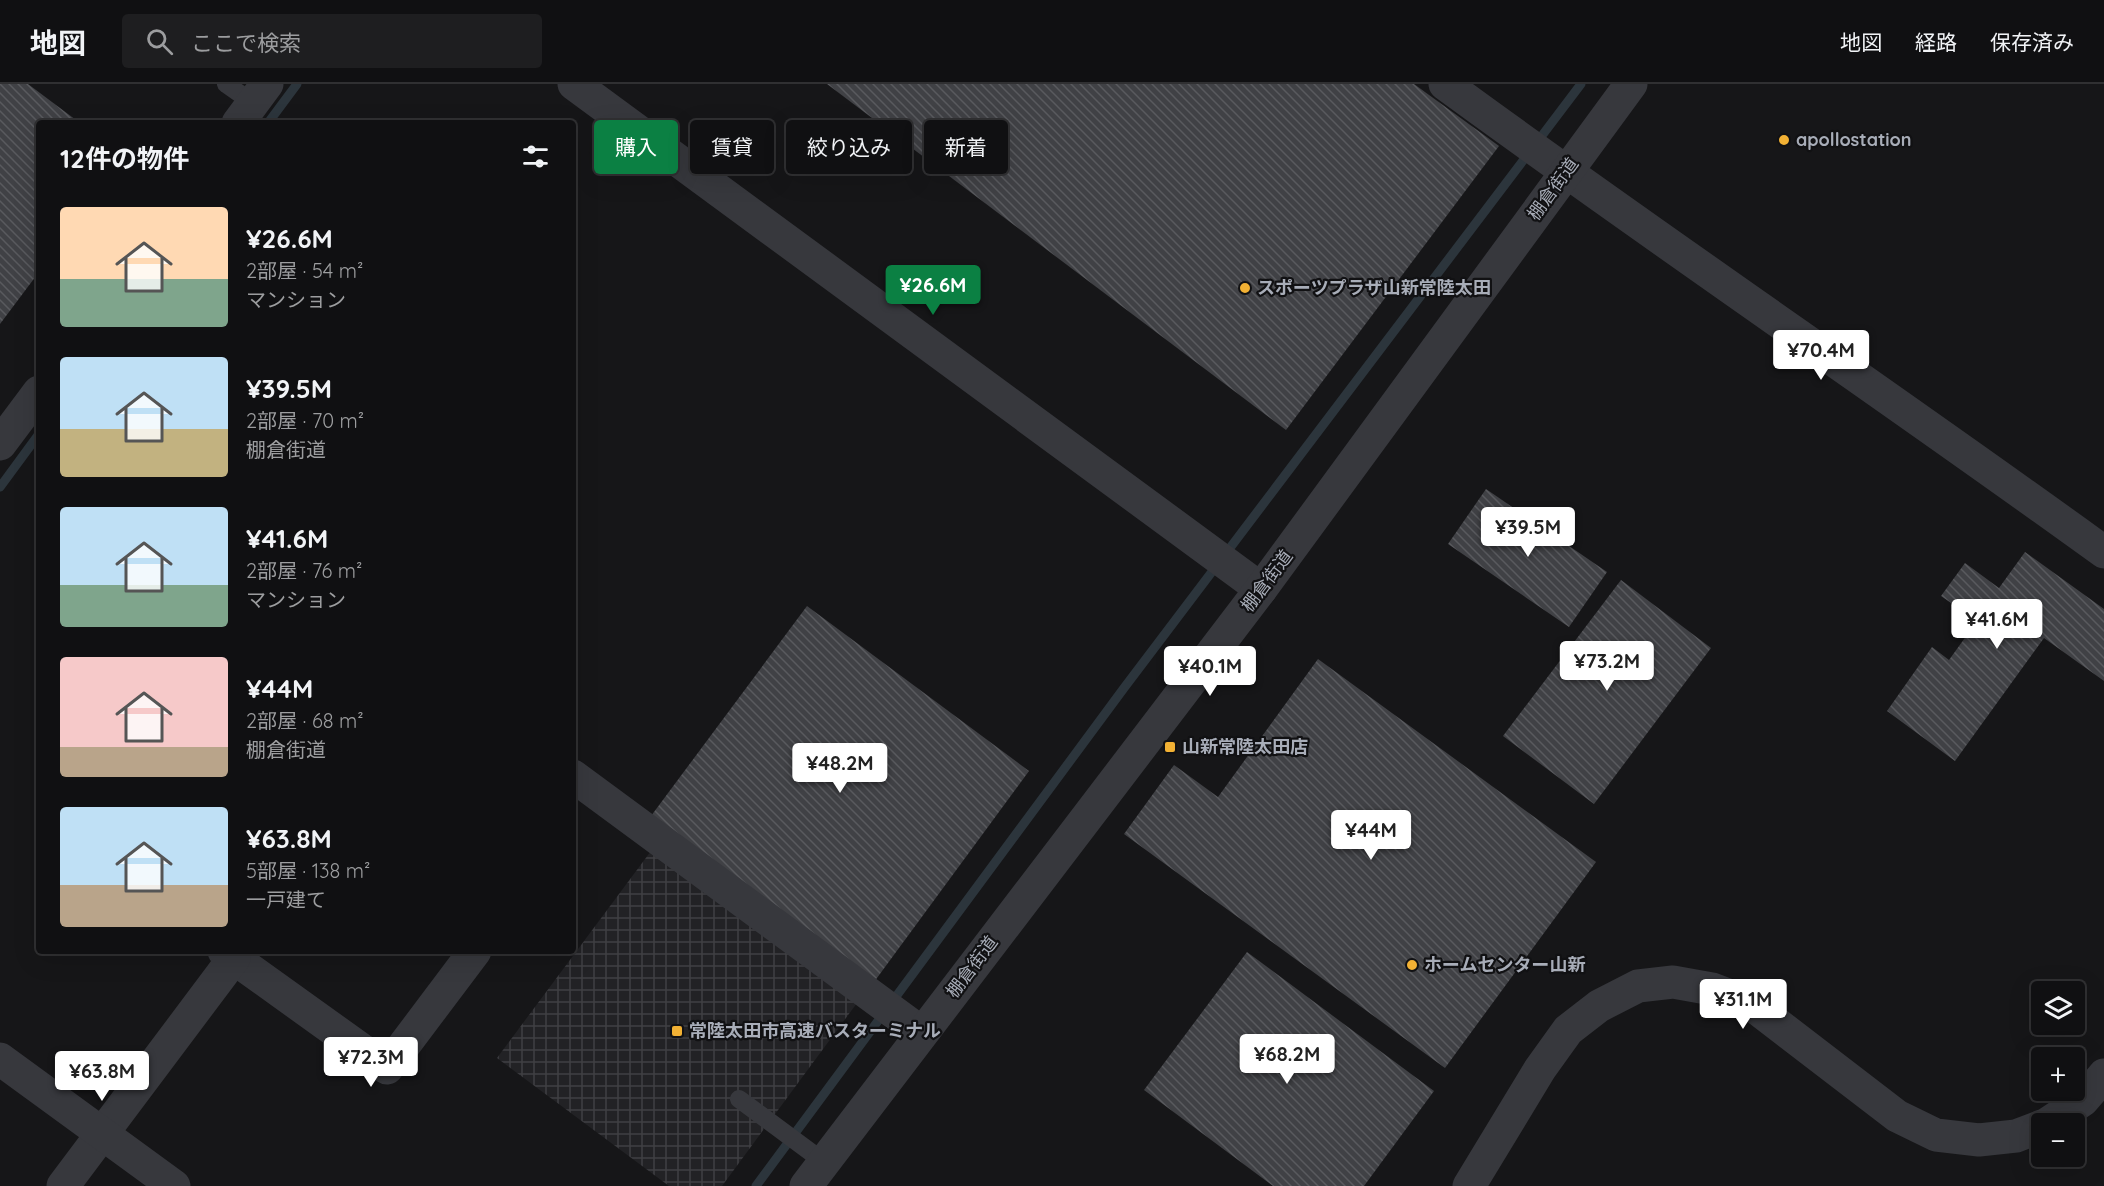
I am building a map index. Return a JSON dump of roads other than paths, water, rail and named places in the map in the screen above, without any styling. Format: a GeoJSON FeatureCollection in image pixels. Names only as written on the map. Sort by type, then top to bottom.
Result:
{"type":"FeatureCollection","features":[{"type":"Feature","properties":{"kind":"street"},"geometry":{"type":"LineString","coordinates":[[574,84],[1261,589]]}},
{"type":"Feature","properties":{"kind":"street"},"geometry":{"type":"LineString","coordinates":[[1445,84],[1565,172],[1942,435],[2104,552]]}},
{"type":"Feature","properties":{"kind":"street","name":"棚倉街道"},"geometry":{"type":"LineString","coordinates":[[815,1174],[1261,589],[1631,84]]}},
{"type":"Feature","properties":{"kind":"street"},"geometry":{"type":"LineString","coordinates":[[0,444],[36,396]]}},
{"type":"Feature","properties":{"kind":"street"},"geometry":{"type":"LineString","coordinates":[[576,778],[922,1033]]}},
{"type":"Feature","properties":{"kind":"street"},"geometry":{"type":"LineString","coordinates":[[63,1186],[229,955],[387,1068],[473,954]]}},
{"type":"Feature","properties":{"kind":"street"},"geometry":{"type":"LineString","coordinates":[[1469,1186],[1540,1069],[1568,1030],[1599,1006],[1638,986],[1673,982],[1712,989],[1751,1004],[1897,1116],[1936,1135],[1979,1140],[2016,1136],[2031,1130]]}},
{"type":"Feature","properties":{"kind":"street"},"geometry":{"type":"LineString","coordinates":[[0,1059],[174,1186]]}},
{"type":"Feature","properties":{"kind":"street"},"geometry":{"type":"LineString","coordinates":[[2064,1113],[2083,1100],[2104,1075]]}},
{"type":"Feature","properties":{"kind":"lane"},"geometry":{"type":"LineString","coordinates":[[226,84],[253,103]]}},
{"type":"Feature","properties":{"kind":"lane"},"geometry":{"type":"LineString","coordinates":[[739,1099],[815,1174]]}},
{"type":"Feature","properties":{"kind":"waterway"},"geometry":{"type":"LineString","coordinates":[[270,120],[297,84]]}},
{"type":"Feature","properties":{"kind":"waterway"},"geometry":{"type":"LineString","coordinates":[[756,1186],[1124,688],[1581,84]]}},
{"type":"Feature","properties":{"kind":"waterway"},"geometry":{"type":"LineString","coordinates":[[0,487],[36,438]]}},
{"type":"Feature","properties":{"kind":"place","name":"apollostation"},"geometry":{"type":"Point","coordinates":[1784,140]}},
{"type":"Feature","properties":{"kind":"place","name":"スポーツプラザ山新常陸太田"},"geometry":{"type":"Point","coordinates":[1245,288]}},
{"type":"Feature","properties":{"kind":"place","name":"山新常陸太田店"},"geometry":{"type":"Point","coordinates":[1170,747]}},
{"type":"Feature","properties":{"kind":"place","name":"ホームセンター山新"},"geometry":{"type":"Point","coordinates":[1412,965]}},
{"type":"Feature","properties":{"kind":"place","name":"常陸太田市高速バスターミナル"},"geometry":{"type":"Point","coordinates":[677,1031]}}]}
